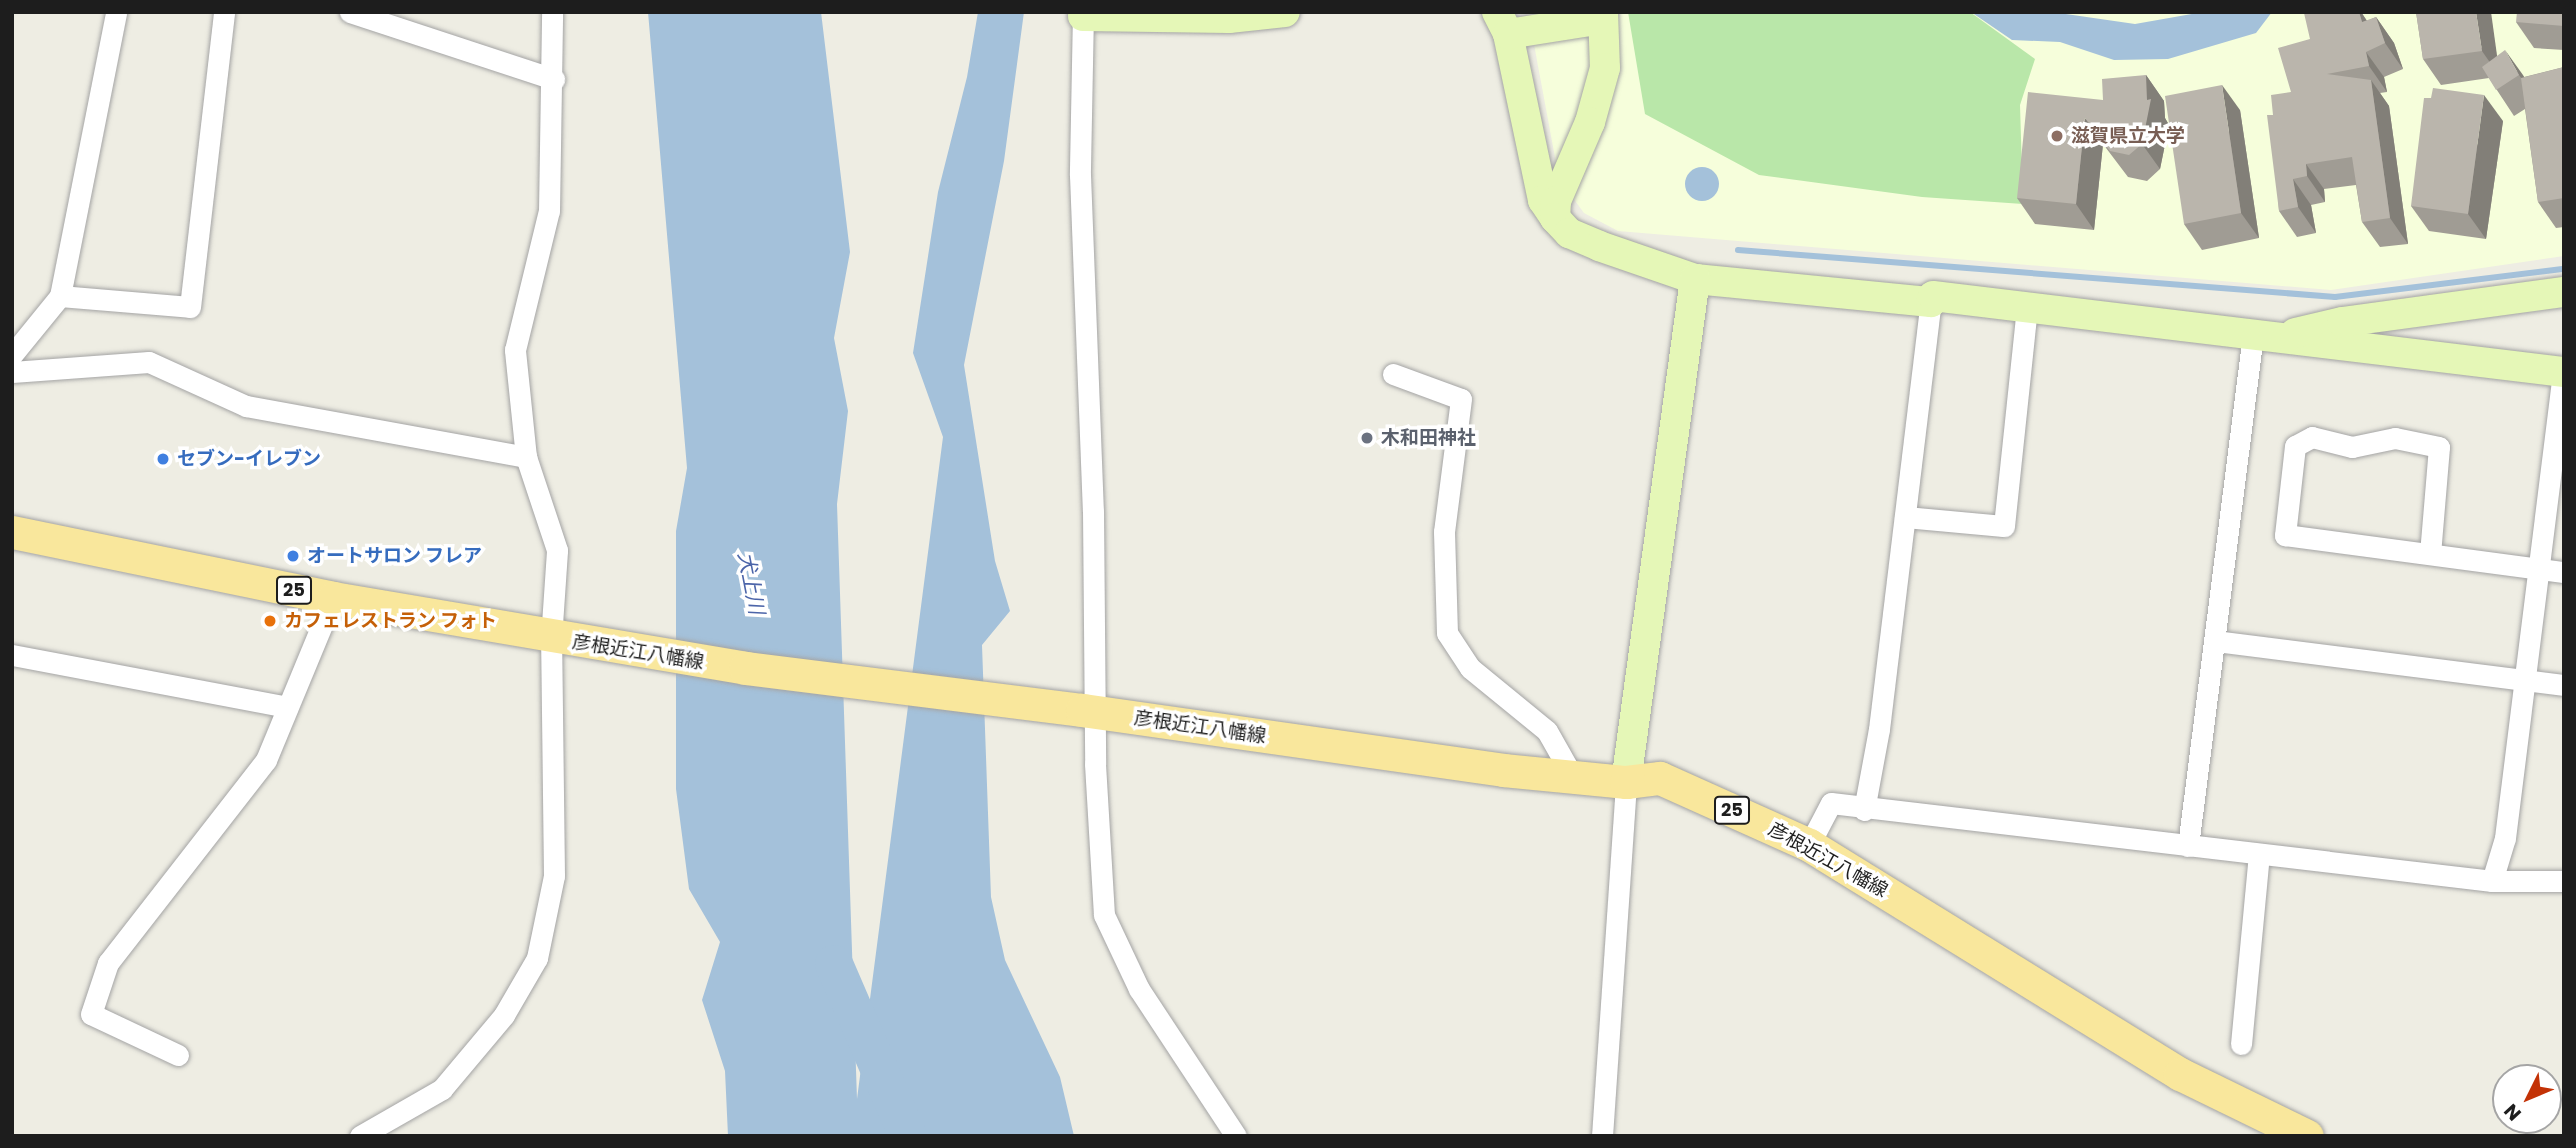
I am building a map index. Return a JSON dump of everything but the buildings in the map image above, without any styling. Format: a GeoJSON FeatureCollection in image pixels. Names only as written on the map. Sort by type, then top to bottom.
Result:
{"type":"FeatureCollection","features":[{"type":"Feature","properties":{"kind":"main road","name":"彦根近江八幡線"},"geometry":{"type":"LineString","coordinates":[[12,532],[333,598],[564,641],[1573,777],[1626,782],[1660,778],[1808,845],[2180,1074],[2307,1136]]}},
{"type":"Feature","properties":{"kind":"street"},"geometry":{"type":"LineString","coordinates":[[12,355],[60,296],[116,12]]}},
{"type":"Feature","properties":{"kind":"street"},"geometry":{"type":"LineString","coordinates":[[60,296],[190,307],[223,12]]}},
{"type":"Feature","properties":{"kind":"street"},"geometry":{"type":"LineString","coordinates":[[350,12],[554,79]]}},
{"type":"Feature","properties":{"kind":"street"},"geometry":{"type":"LineString","coordinates":[[360,1136],[442,1089],[504,1015],[537,958],[554,876],[564,641],[557,550],[526,457],[516,350],[549,211],[554,79],[552,12]]}},
{"type":"Feature","properties":{"kind":"street"},"geometry":{"type":"LineString","coordinates":[[1236,1136],[1139,989],[1104,915],[1089,711],[1080,175],[1083,14],[1229,18],[1285,12]]}},
{"type":"Feature","properties":{"kind":"street"},"geometry":{"type":"LineString","coordinates":[[1555,218],[1556,201],[1590,122],[1605,68],[1603,16],[1503,23],[1543,200],[1555,218],[1569,233],[1695,279],[1931,302]]}},
{"type":"Feature","properties":{"kind":"street"},"geometry":{"type":"LineString","coordinates":[[1602,1136],[1626,782],[1695,279]]}},
{"type":"Feature","properties":{"kind":"street"},"geometry":{"type":"LineString","coordinates":[[2263,336],[2342,322],[2564,292]]}},
{"type":"Feature","properties":{"kind":"street"},"geometry":{"type":"LineString","coordinates":[[1864,810],[1879,729],[1933,296],[2564,372],[2505,838],[2492,881]]}},
{"type":"Feature","properties":{"kind":"street"},"geometry":{"type":"LineString","coordinates":[[1905,517],[2004,526],[2027,307]]}},
{"type":"Feature","properties":{"kind":"street"},"geometry":{"type":"LineString","coordinates":[[2188,846],[2215,641],[2263,336]]}},
{"type":"Feature","properties":{"kind":"street"},"geometry":{"type":"LineString","coordinates":[[12,372],[149,362],[246,407],[526,457]]}},
{"type":"Feature","properties":{"kind":"street"},"geometry":{"type":"LineString","coordinates":[[1393,374],[1461,399],[1444,532],[1447,633],[1470,668],[1547,731],[1573,777]]}},
{"type":"Feature","properties":{"kind":"street"},"geometry":{"type":"LineString","coordinates":[[2430,554],[2440,447],[2395,438],[2352,447],[2312,438],[2295,446],[2285,535],[2564,572]]}},
{"type":"Feature","properties":{"kind":"street"},"geometry":{"type":"LineString","coordinates":[[178,1055],[91,1014],[108,963],[266,760],[333,598]]}},
{"type":"Feature","properties":{"kind":"street"},"geometry":{"type":"LineString","coordinates":[[2215,641],[2564,685]]}},
{"type":"Feature","properties":{"kind":"street"},"geometry":{"type":"LineString","coordinates":[[12,654],[287,707]]}},
{"type":"Feature","properties":{"kind":"street"},"geometry":{"type":"LineString","coordinates":[[1808,845],[1831,803],[1864,810],[2492,881],[2564,881]]}},
{"type":"Feature","properties":{"kind":"street"},"geometry":{"type":"LineString","coordinates":[[2241,1044],[2259,855]]}},
{"type":"Feature","properties":{"kind":"shaded area","name":"滋賀県立大学"},"geometry":{"type":"Polygon","coordinates":[[[1528,12],[2564,12],[2564,256],[2331,290],[1618,231],[1584,213],[1559,179],[1528,12]]]}},
{"type":"Feature","properties":{"kind":"green space"},"geometry":{"type":"Polygon","coordinates":[[[1628,12],[1970,12],[2035,59],[2020,105],[2023,204],[1922,197],[1759,175],[1645,114],[1628,12]]]}},
{"type":"Feature","properties":{"kind":"water"},"geometry":{"type":"Polygon","coordinates":[[[648,12],[821,12],[850,252],[834,338],[848,411],[837,504],[857,1099],[943,437],[913,353],[938,192],[967,77],[978,12],[1024,12],[1004,161],[964,365],[995,561],[1010,611],[982,645],[991,897],[1005,960],[1060,1077],[1074,1136],[728,1136],[725,1071],[702,1000],[720,942],[689,889],[676,789],[676,531],[687,468],[648,12]]]}},
{"type":"Feature","properties":{"kind":"water"},"geometry":{"type":"Polygon","coordinates":[[[1971,12],[2052,12],[2135,24],[2203,12],[2272,12],[2256,33],[2168,59],[2114,60],[2060,42],[2012,40],[1971,12]]]}},
{"type":"Feature","properties":{"kind":"water"},"geometry":{"type":"Polygon","coordinates":[[[1702,167],[1714,172],[1719,184],[1714,196],[1702,201],[1690,196],[1685,184],[1690,172],[1702,167]]]}},
{"type":"Feature","properties":{"kind":"waterway"},"geometry":{"type":"LineString","coordinates":[[1738,250],[2335,297],[2564,269]]}},
{"type":"Feature","properties":{"kind":"waterway","name":"犬上川"},"geometry":{"type":"LineString","coordinates":[[834,964],[908,1136]]}},
{"type":"Feature","properties":{"kind":"place","name":"滋賀県立大学"},"geometry":{"type":"Point","coordinates":[2057,136]}},
{"type":"Feature","properties":{"kind":"place","name":"木和田神社"},"geometry":{"type":"Point","coordinates":[1367,438]}},
{"type":"Feature","properties":{"kind":"place","name":"セブン-イレブン"},"geometry":{"type":"Point","coordinates":[163,459]}},
{"type":"Feature","properties":{"kind":"place","name":"オートサロン フレア"},"geometry":{"type":"Point","coordinates":[293,556]}},
{"type":"Feature","properties":{"kind":"place","name":"カフェレストラン フォト"},"geometry":{"type":"Point","coordinates":[270,621]}}]}
